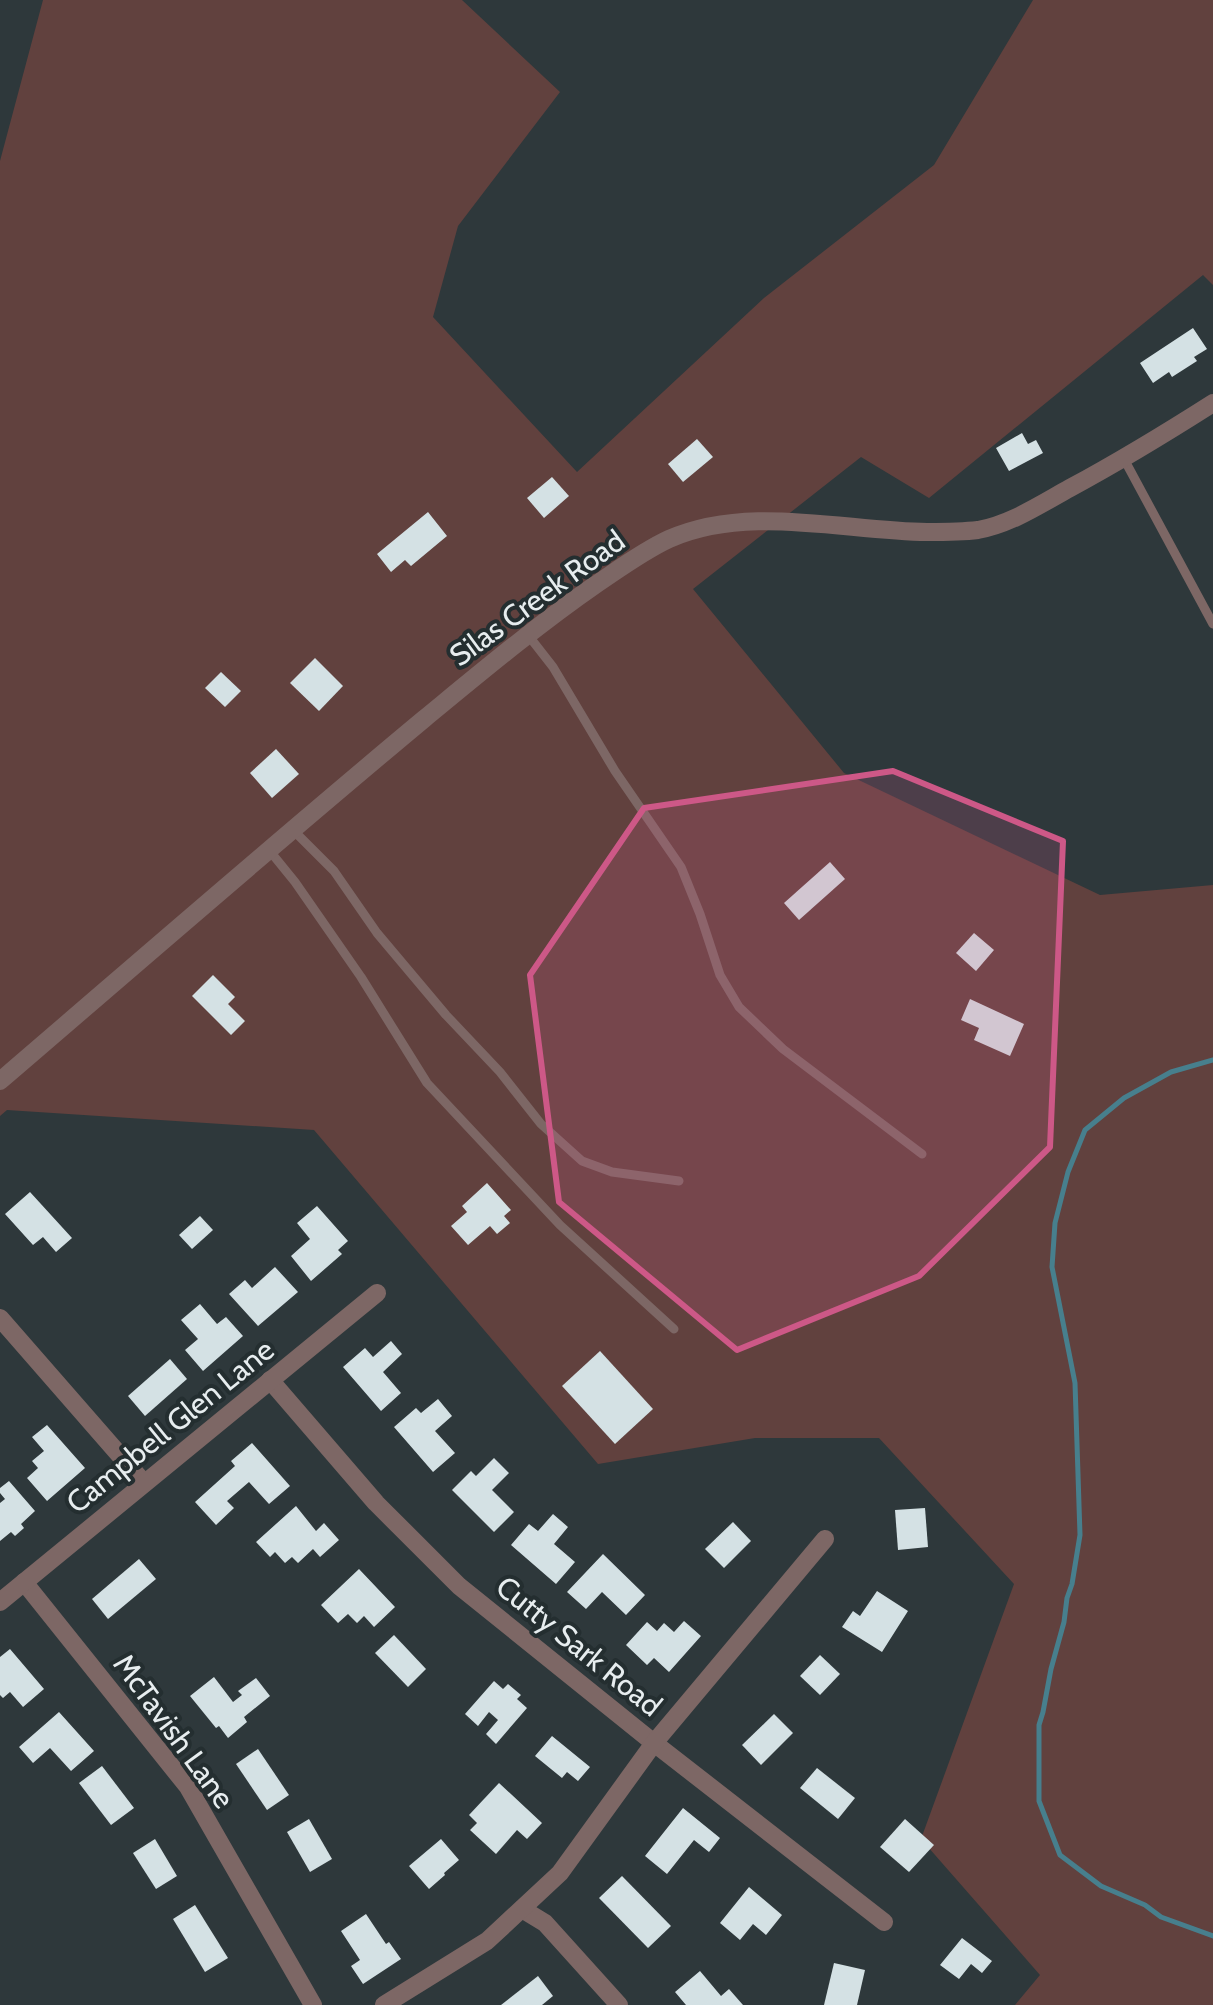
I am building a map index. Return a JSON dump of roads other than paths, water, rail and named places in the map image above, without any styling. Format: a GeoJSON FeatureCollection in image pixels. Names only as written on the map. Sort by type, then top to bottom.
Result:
{"type":"FeatureCollection","features":[{"type":"Feature","properties":{"kind":"street","name":"Silas Creek Road"},"geometry":{"type":"LineString","coordinates":[[0,1081],[474,678],[568,604],[640,554],[690,531],[721,525],[817,523],[887,531],[952,532],[999,525],[1124,459],[1213,403]]}},
{"type":"Feature","properties":{"kind":"street","name":"Campbell Glen Lane"},"geometry":{"type":"LineString","coordinates":[[0,1602],[377,1293]]}},
{"type":"Feature","properties":{"kind":"street"},"geometry":{"type":"LineString","coordinates":[[0,1318],[144,1483]]}},
{"type":"Feature","properties":{"kind":"street","name":"Cutty Sark Road"},"geometry":{"type":"LineString","coordinates":[[270,1380],[376,1503],[459,1586],[884,1922]]}},
{"type":"Feature","properties":{"kind":"street"},"geometry":{"type":"LineString","coordinates":[[384,2005],[487,1941],[560,1873],[654,1743],[825,1539]]}},
{"type":"Feature","properties":{"kind":"street","name":"McTavish Lane"},"geometry":{"type":"LineString","coordinates":[[24,1582],[188,1787],[313,2005]]}},
{"type":"Feature","properties":{"kind":"street"},"geometry":{"type":"LineString","coordinates":[[522,1909],[545,1923],[619,2005]]}},
{"type":"Feature","properties":{"kind":"lane"},"geometry":{"type":"LineString","coordinates":[[1124,459],[1213,624]]}},
{"type":"Feature","properties":{"kind":"lane"},"geometry":{"type":"LineString","coordinates":[[528,635],[553,667],[615,771],[681,867],[720,975],[739,1007],[783,1049],[922,1154]]}},
{"type":"Feature","properties":{"kind":"lane"},"geometry":{"type":"LineString","coordinates":[[293,830],[334,871],[377,933],[446,1015],[500,1072],[541,1124],[582,1161],[612,1172],[679,1181]]}},
{"type":"Feature","properties":{"kind":"lane"},"geometry":{"type":"LineString","coordinates":[[269,850],[361,977],[427,1083],[560,1225],[674,1329]]}},
{"type":"Feature","properties":{"kind":"waterway"},"geometry":{"type":"LineString","coordinates":[[1213,1060],[1171,1072],[1124,1098],[1085,1130],[1068,1172],[1055,1223],[1052,1267],[1075,1383],[1080,1535],[1064,1622],[1039,1725],[1039,1801],[1060,1855],[1101,1886],[1145,1905],[1161,1917],[1213,1936]]}}]}
